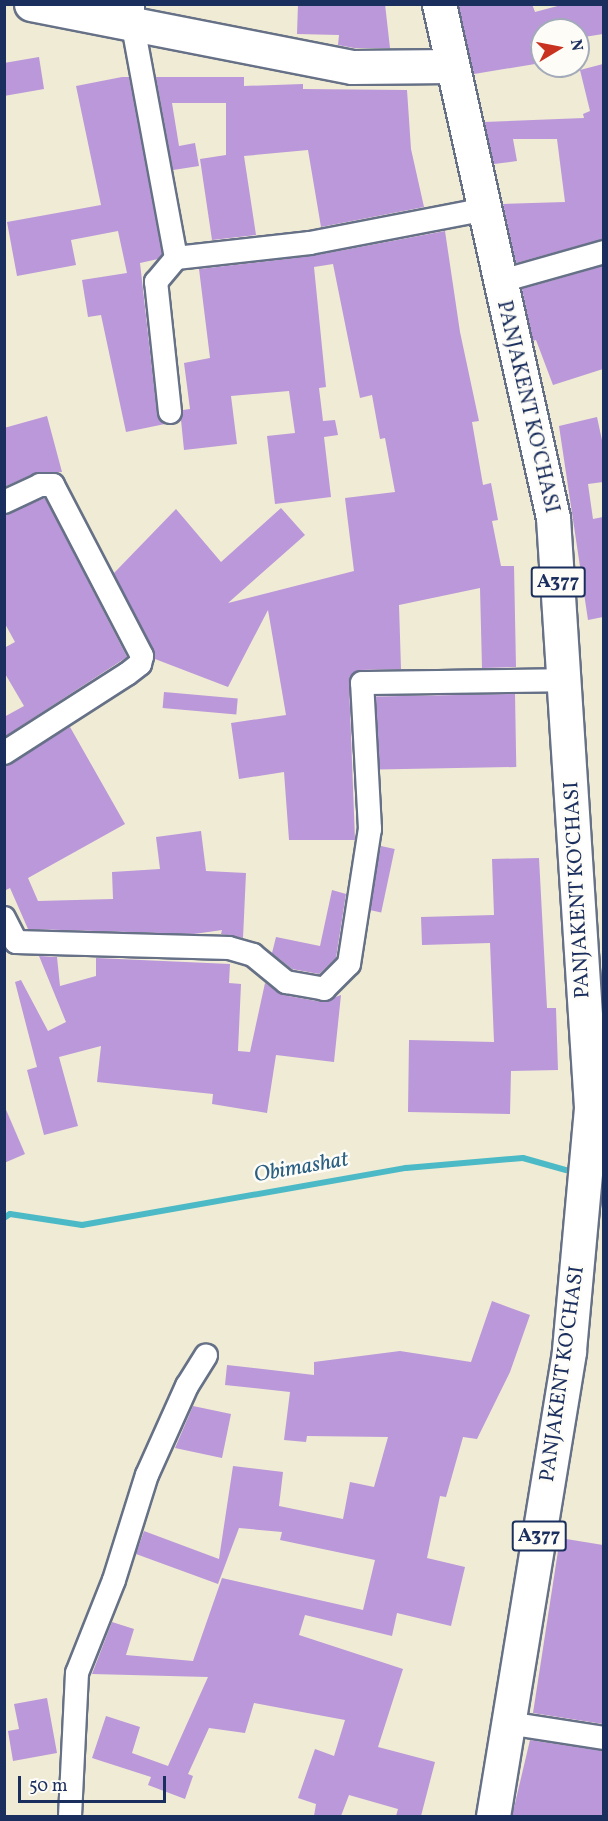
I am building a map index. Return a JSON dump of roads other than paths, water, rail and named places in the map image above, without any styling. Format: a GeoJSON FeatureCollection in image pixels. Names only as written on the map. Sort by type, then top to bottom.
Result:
{"type":"FeatureCollection","features":[{"type":"Feature","properties":{"kind":"main road"},"geometry":{"type":"LineString","coordinates":[[31,4],[133,15],[352,67],[451,66]]}},
{"type":"Feature","properties":{"kind":"main road","name":"PANJAKENT KO'CHASI"},"geometry":{"type":"LineString","coordinates":[[439,4],[482,210],[553,518],[566,680],[591,1108],[580,1255],[569,1352],[493,1816]]}},
{"type":"Feature","properties":{"kind":"street"},"geometry":{"type":"LineString","coordinates":[[133,15],[176,258]]}},
{"type":"Feature","properties":{"kind":"street"},"geometry":{"type":"LineString","coordinates":[[170,412],[156,282],[176,258],[310,243],[482,210]]}},
{"type":"Feature","properties":{"kind":"street"},"geometry":{"type":"LineString","coordinates":[[498,282],[603,252]]}},
{"type":"Feature","properties":{"kind":"street"},"geometry":{"type":"LineString","coordinates":[[4,502],[40,485],[53,486],[142,656],[141,664],[127,674],[4,753]]}},
{"type":"Feature","properties":{"kind":"street"},"geometry":{"type":"LineString","coordinates":[[4,918],[15,942],[229,948],[253,955],[286,982],[324,989],[349,964],[370,829],[362,682],[566,680]]}},
{"type":"Feature","properties":{"kind":"street"},"geometry":{"type":"LineString","coordinates":[[70,1816],[76,1673],[114,1580],[147,1475],[187,1386],[206,1356]]}},
{"type":"Feature","properties":{"kind":"street"},"geometry":{"type":"LineString","coordinates":[[508,1723],[603,1737]]}},
{"type":"Feature","properties":{"kind":"waterway","name":"Obimashat"},"geometry":{"type":"LineString","coordinates":[[4,1218],[10,1214],[82,1225],[406,1168],[523,1158],[576,1173]]}}]}
